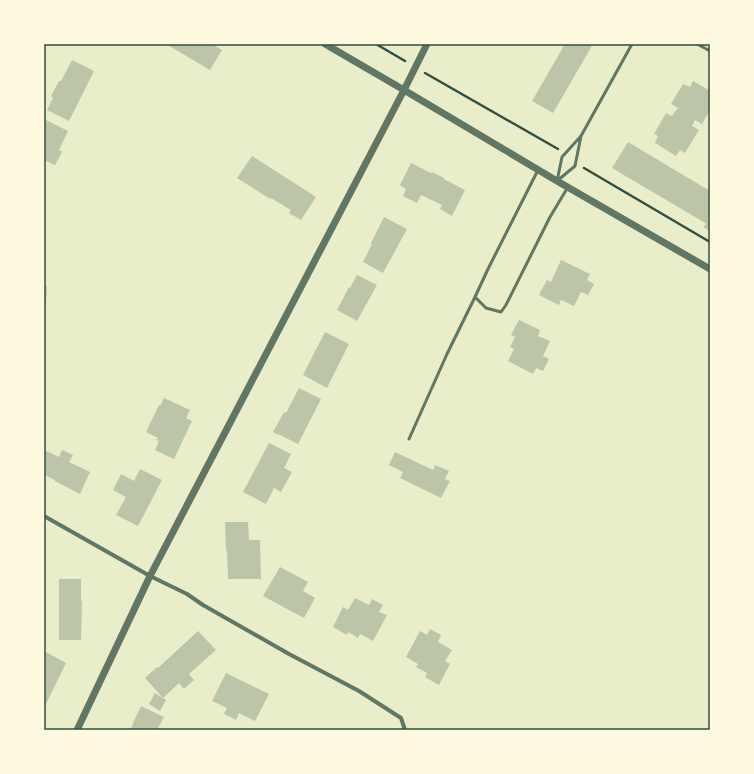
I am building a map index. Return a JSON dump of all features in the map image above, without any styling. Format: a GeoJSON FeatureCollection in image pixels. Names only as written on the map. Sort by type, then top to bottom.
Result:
{"type":"FeatureCollection","features":[{"type":"Feature","properties":{"kind":"street"},"geometry":{"type":"LineString","coordinates":[[325,44],[538,170],[710,269]]}},
{"type":"Feature","properties":{"kind":"street"},"geometry":{"type":"LineString","coordinates":[[77,730],[150,576],[427,44]]}},
{"type":"Feature","properties":{"kind":"street"},"geometry":{"type":"LineString","coordinates":[[44,516],[150,576],[187,594],[203,605],[289,654],[359,691],[401,718],[405,730]]}},
{"type":"Feature","properties":{"kind":"lane"},"geometry":{"type":"LineString","coordinates":[[557,181],[562,157],[581,136],[632,44]]}},
{"type":"Feature","properties":{"kind":"lane"},"geometry":{"type":"LineString","coordinates":[[697,44],[710,51]]}},
{"type":"Feature","properties":{"kind":"lane"},"geometry":{"type":"LineString","coordinates":[[557,181],[575,166],[581,136]]}},
{"type":"Feature","properties":{"kind":"lane"},"geometry":{"type":"LineString","coordinates":[[409,439],[488,268],[538,170]]}},
{"type":"Feature","properties":{"kind":"lane"},"geometry":{"type":"LineString","coordinates":[[475,297],[486,308],[501,312],[506,305],[550,217],[568,187]]}},
{"type":"Feature","properties":{"kind":"path"},"geometry":{"type":"LineString","coordinates":[[376,44],[566,153]]}},
{"type":"Feature","properties":{"kind":"path"},"geometry":{"type":"LineString","coordinates":[[576,164],[710,242]]}},
{"type":"Feature","properties":{"kind":"building"},"geometry":{"type":"Polygon","coordinates":[[[166,44],[212,44],[222,50],[210,70],[166,44]]]}},
{"type":"Feature","properties":{"kind":"building"},"geometry":{"type":"Polygon","coordinates":[[[565,44],[593,44],[553,113],[532,101],[565,44]]]}},
{"type":"Feature","properties":{"kind":"building"},"geometry":{"type":"Polygon","coordinates":[[[72,60],[94,71],[69,121],[47,110],[53,98],[51,96],[72,60]]]}},
{"type":"Feature","properties":{"kind":"building"},"geometry":{"type":"Polygon","coordinates":[[[693,81],[710,91],[710,110],[702,124],[695,120],[692,126],[699,130],[685,153],[680,150],[676,156],[655,143],[658,136],[654,134],[666,113],[672,116],[678,108],[671,104],[683,84],[690,87],[693,81]]]}},
{"type":"Feature","properties":{"kind":"building"},"geometry":{"type":"Polygon","coordinates":[[[44,119],[68,131],[59,150],[62,152],[55,165],[46,161],[44,166],[44,119]]]}},
{"type":"Feature","properties":{"kind":"building"},"geometry":{"type":"Polygon","coordinates":[[[628,142],[710,191],[710,231],[703,227],[707,224],[612,168],[628,142]]]}},
{"type":"Feature","properties":{"kind":"building"},"geometry":{"type":"Polygon","coordinates":[[[252,156],[316,197],[301,220],[289,213],[291,210],[271,198],[270,199],[237,178],[252,156]]]}},
{"type":"Feature","properties":{"kind":"building"},"geometry":{"type":"Polygon","coordinates":[[[411,163],[444,178],[465,190],[452,216],[440,209],[442,205],[421,195],[417,203],[403,196],[406,189],[400,185],[411,163]]]}},
{"type":"Feature","properties":{"kind":"building"},"geometry":{"type":"Polygon","coordinates":[[[384,217],[407,229],[383,273],[363,262],[384,217]]]}},
{"type":"Feature","properties":{"kind":"building"},"geometry":{"type":"Polygon","coordinates":[[[561,260],[590,274],[587,280],[594,284],[588,295],[581,292],[574,306],[561,300],[559,305],[539,295],[547,280],[551,282],[561,260]]]}},
{"type":"Feature","properties":{"kind":"building"},"geometry":{"type":"Polygon","coordinates":[[[357,275],[377,285],[357,321],[337,310],[357,275]]]}},
{"type":"Feature","properties":{"kind":"building"},"geometry":{"type":"Polygon","coordinates":[[[44,286],[47,286],[46,305],[44,305],[44,286]]]}},
{"type":"Feature","properties":{"kind":"building"},"geometry":{"type":"Polygon","coordinates":[[[519,320],[540,330],[538,336],[550,341],[543,356],[549,359],[543,371],[536,368],[533,374],[508,361],[514,349],[510,347],[515,337],[511,335],[519,320]]]}},
{"type":"Feature","properties":{"kind":"building"},"geometry":{"type":"Polygon","coordinates":[[[325,332],[349,344],[327,388],[303,375],[325,332]]]}},
{"type":"Feature","properties":{"kind":"building"},"geometry":{"type":"Polygon","coordinates":[[[299,388],[321,399],[298,444],[273,432],[284,412],[286,413],[299,388]]]}},
{"type":"Feature","properties":{"kind":"building"},"geometry":{"type":"Polygon","coordinates":[[[164,398],[190,410],[186,418],[192,421],[174,459],[155,450],[159,441],[156,440],[158,438],[146,432],[164,398]]]}},
{"type":"Feature","properties":{"kind":"building"},"geometry":{"type":"Polygon","coordinates":[[[269,443],[291,454],[284,468],[292,472],[281,492],[274,488],[266,504],[243,492],[269,443]]]}},
{"type":"Feature","properties":{"kind":"building"},"geometry":{"type":"Polygon","coordinates":[[[44,450],[59,457],[62,450],[73,455],[69,462],[90,472],[80,494],[44,475],[44,450]]]}},
{"type":"Feature","properties":{"kind":"building"},"geometry":{"type":"Polygon","coordinates":[[[395,452],[433,470],[435,465],[449,471],[445,479],[450,481],[441,498],[400,478],[403,472],[389,465],[395,452]]]}},
{"type":"Feature","properties":{"kind":"building"},"geometry":{"type":"Polygon","coordinates":[[[140,469],[162,480],[138,526],[116,515],[126,497],[113,490],[121,474],[134,481],[140,469]]]}},
{"type":"Feature","properties":{"kind":"building"},"geometry":{"type":"Polygon","coordinates":[[[225,522],[248,522],[249,540],[260,540],[261,579],[228,579],[225,522]]]}},
{"type":"Feature","properties":{"kind":"building"},"geometry":{"type":"Polygon","coordinates":[[[280,567],[308,582],[303,591],[315,598],[304,618],[263,596],[280,567]]]}},
{"type":"Feature","properties":{"kind":"building"},"geometry":{"type":"Polygon","coordinates":[[[59,579],[81,579],[81,640],[59,640],[59,579]]]}},
{"type":"Feature","properties":{"kind":"building"},"geometry":{"type":"Polygon","coordinates":[[[355,598],[369,605],[372,599],[383,605],[379,612],[387,615],[373,641],[360,634],[358,638],[348,632],[347,635],[333,627],[343,607],[348,610],[355,598]]]}},
{"type":"Feature","properties":{"kind":"building"},"geometry":{"type":"Polygon","coordinates":[[[430,629],[441,635],[438,642],[452,650],[445,661],[450,664],[439,685],[425,677],[427,673],[416,667],[418,664],[406,657],[420,631],[427,635],[430,629]]]}},
{"type":"Feature","properties":{"kind":"building"},"geometry":{"type":"Polygon","coordinates":[[[198,631],[216,650],[189,674],[194,680],[184,689],[179,683],[163,698],[145,678],[198,631]]]}},
{"type":"Feature","properties":{"kind":"building"},"geometry":{"type":"Polygon","coordinates":[[[44,651],[66,663],[44,708],[44,651]]]}},
{"type":"Feature","properties":{"kind":"building"},"geometry":{"type":"Polygon","coordinates":[[[226,673],[269,694],[255,721],[239,713],[236,720],[224,714],[227,708],[212,701],[226,673]]]}},
{"type":"Feature","properties":{"kind":"building"},"geometry":{"type":"Polygon","coordinates":[[[155,693],[166,700],[160,711],[149,704],[155,693]]]}},
{"type":"Feature","properties":{"kind":"building"},"geometry":{"type":"Polygon","coordinates":[[[141,706],[164,717],[157,730],[130,730],[141,706]]]}}]}
